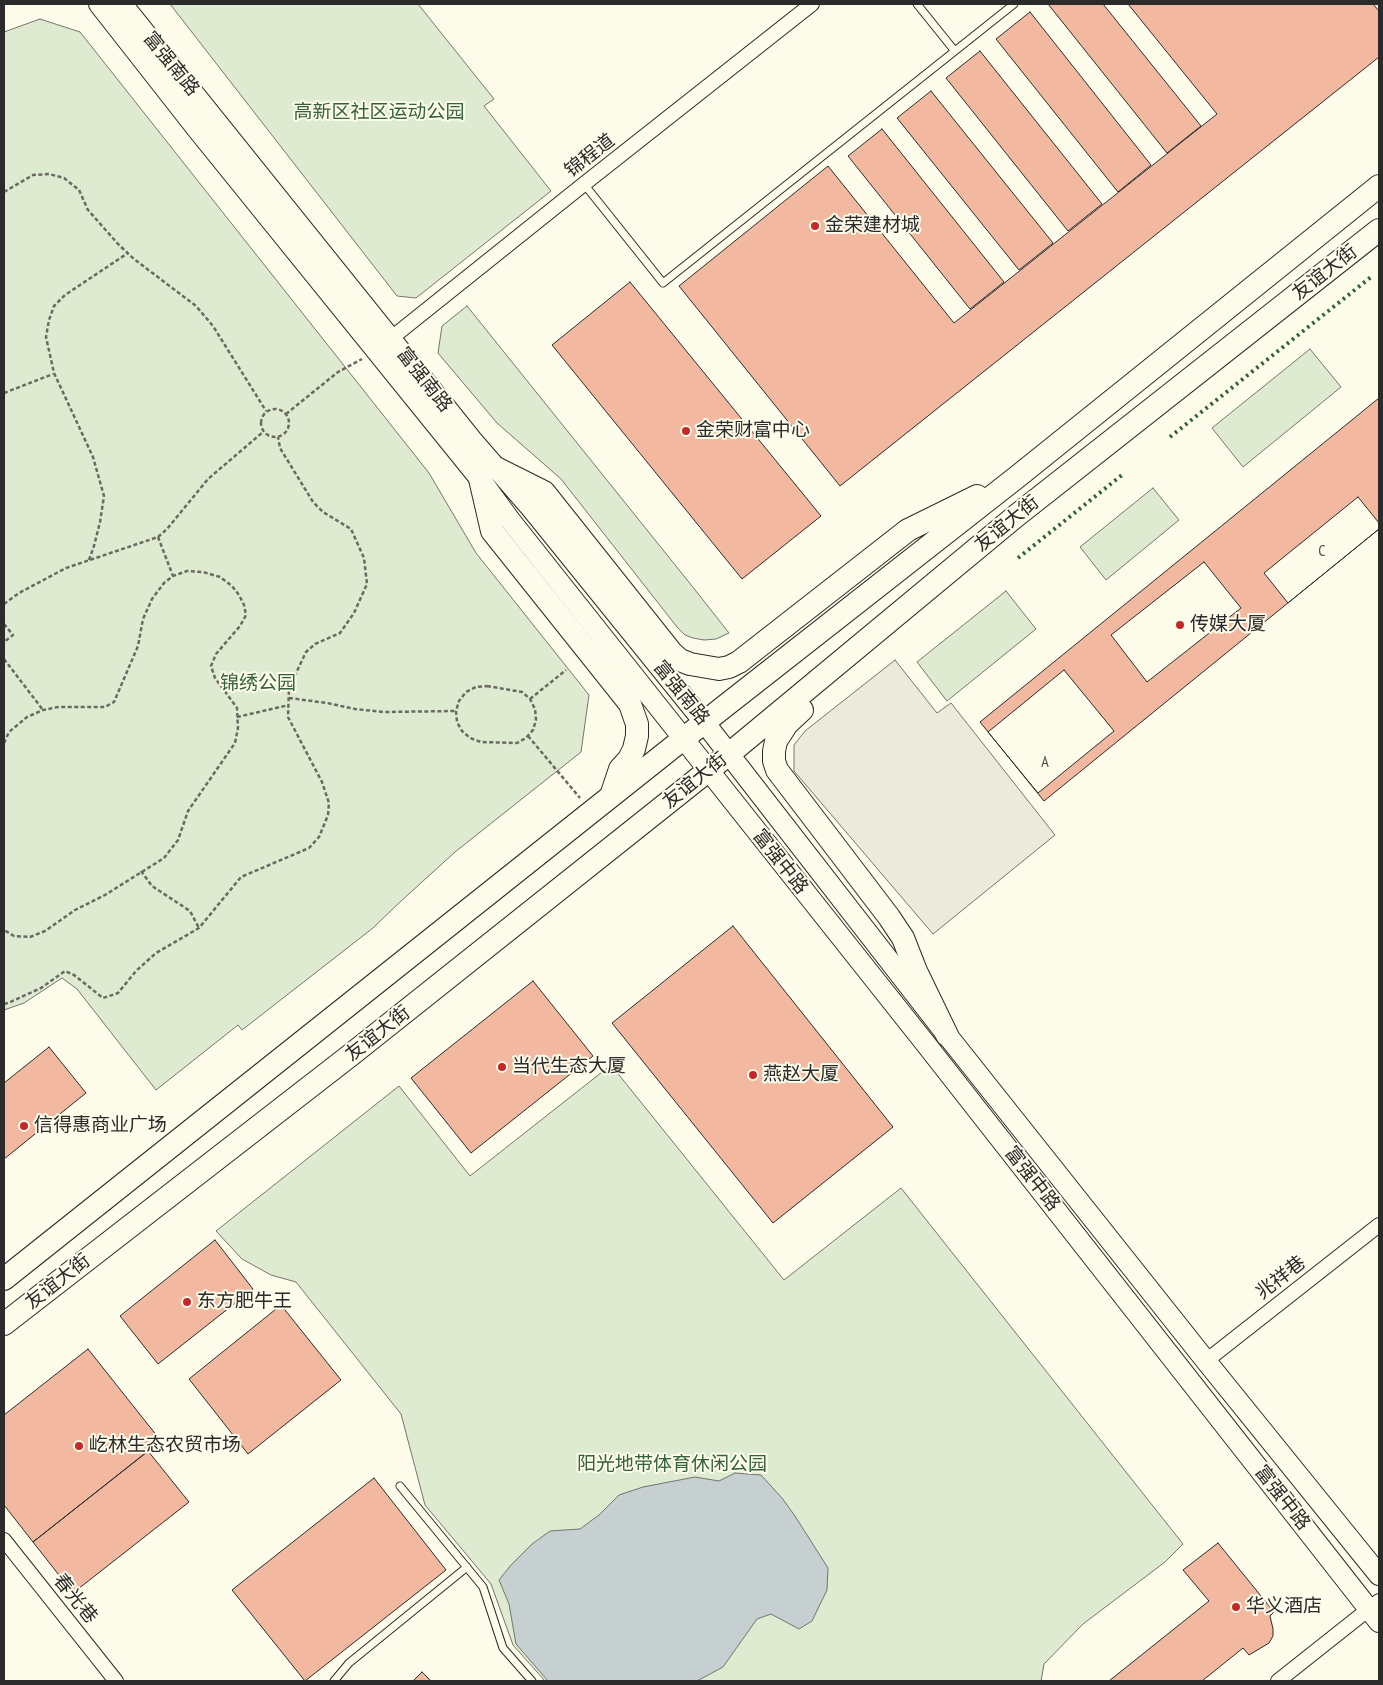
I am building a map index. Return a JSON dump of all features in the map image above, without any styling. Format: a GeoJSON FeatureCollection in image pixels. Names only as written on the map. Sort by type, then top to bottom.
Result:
{"type":"FeatureCollection","features":[{"type":"Feature","properties":{"kind":"main road","name":"富强南路"},"geometry":{"type":"LineString","coordinates":[[99,4],[197,129],[384,345]]}},
{"type":"Feature","properties":{"kind":"main road","name":"富强南路"},"geometry":{"type":"LineString","coordinates":[[122,4],[384,345],[488,473],[531,508],[729,754]]}},
{"type":"Feature","properties":{"kind":"main road","name":"友谊大街"},"geometry":{"type":"LineString","coordinates":[[4,1279],[704,722],[1017,477],[1379,186]]}},
{"type":"Feature","properties":{"kind":"main road","name":"友谊大街"},"geometry":{"type":"LineString","coordinates":[[4,1324],[352,1054],[708,771],[1016,516],[1379,230]]}},
{"type":"Feature","properties":{"kind":"main road","name":"富强南路"},"geometry":{"type":"LineString","coordinates":[[488,473],[510,520],[683,739]]}},
{"type":"Feature","properties":{"kind":"main road"},"geometry":{"type":"LineString","coordinates":[[611,796],[620,769],[629,759],[637,736],[637,724],[630,704],[492,530],[488,473],[544,492],[672,653],[680,660],[690,664],[719,669],[739,662],[908,530],[1017,477]]}},
{"type":"Feature","properties":{"kind":"main road"},"geometry":{"type":"LineString","coordinates":[[948,1035],[916,971],[903,938],[889,917],[784,782],[774,761],[774,751],[781,733],[793,717],[969,571],[1016,516]]}},
{"type":"Feature","properties":{"kind":"main road","name":"富强中路"},"geometry":{"type":"LineString","coordinates":[[683,739],[1376,1610]]}},
{"type":"Feature","properties":{"kind":"main road","name":"富强中路"},"geometry":{"type":"LineString","coordinates":[[729,754],[1206,1361],[1379,1575]]}},
{"type":"Feature","properties":{"kind":"street","name":"锦程道"},"geometry":{"type":"LineString","coordinates":[[384,345],[812,4]]}},
{"type":"Feature","properties":{"kind":"street","name":"兆祥巷"},"geometry":{"type":"LineString","coordinates":[[1206,1361],[1379,1224]]}},
{"type":"Feature","properties":{"kind":"street","name":"春光巷"},"geometry":{"type":"LineString","coordinates":[[4,1540],[116,1681]]}},
{"type":"Feature","properties":{"kind":"street"},"geometry":{"type":"LineString","coordinates":[[1278,1681],[1376,1610]]}},
{"type":"Feature","properties":{"kind":"lane"},"geometry":{"type":"LineString","coordinates":[[917,4],[954,50]]}},
{"type":"Feature","properties":{"kind":"lane"},"geometry":{"type":"LineString","coordinates":[[584,184],[662,283],[1014,4]]}},
{"type":"Feature","properties":{"kind":"lane"},"geometry":{"type":"LineString","coordinates":[[400,1486],[483,1587],[504,1648],[532,1681]]}},
{"type":"Feature","properties":{"kind":"lane"},"geometry":{"type":"LineString","coordinates":[[334,1681],[349,1663],[467,1567]]}},
{"type":"Feature","properties":{"kind":"path"},"geometry":{"type":"LineString","coordinates":[[4,192],[34,175],[49,174],[64,178],[79,190],[88,210],[128,253],[196,306],[213,326],[266,411]]}},
{"type":"Feature","properties":{"kind":"path"},"geometry":{"type":"LineString","coordinates":[[89,560],[98,530],[104,496],[93,457],[54,373],[46,337],[54,306],[65,295],[128,253]]}},
{"type":"Feature","properties":{"kind":"path"},"geometry":{"type":"LineString","coordinates":[[286,414],[338,372],[384,345]]}},
{"type":"Feature","properties":{"kind":"path"},"geometry":{"type":"LineString","coordinates":[[4,393],[54,373]]}},
{"type":"Feature","properties":{"kind":"path"},"geometry":{"type":"LineString","coordinates":[[276,408],[286,414],[289,425],[283,434],[273,437],[263,432],[260,421],[266,411],[276,408]]}},
{"type":"Feature","properties":{"kind":"path"},"geometry":{"type":"LineString","coordinates":[[4,604],[19,592],[66,568],[158,536],[167,529],[208,479],[263,432]]}},
{"type":"Feature","properties":{"kind":"path"},"geometry":{"type":"LineString","coordinates":[[4,1004],[41,988],[65,971],[74,975],[103,998],[118,993],[136,971],[156,953],[199,928],[241,877],[309,848],[319,837],[328,815],[330,802],[322,782],[288,717],[289,688],[306,652],[315,644],[340,633],[354,613],[367,584],[364,558],[351,529],[323,512],[312,502],[280,448],[278,437]]}},
{"type":"Feature","properties":{"kind":"path"},"geometry":{"type":"LineString","coordinates":[[158,536],[173,576]]}},
{"type":"Feature","properties":{"kind":"path"},"geometry":{"type":"LineString","coordinates":[[4,743],[9,732],[27,717],[43,710],[58,707],[105,707],[114,702],[138,646],[144,619],[152,599],[164,583],[173,576],[187,571],[203,572],[220,577],[232,586],[244,605],[246,614],[240,626],[216,654],[211,666],[215,678],[237,708],[238,728],[235,743],[188,811],[178,840],[164,858],[105,895],[75,910],[45,931],[30,937],[14,936],[4,930]]}},
{"type":"Feature","properties":{"kind":"path"},"geometry":{"type":"LineString","coordinates":[[4,624],[13,635],[4,642]]}},
{"type":"Feature","properties":{"kind":"path"},"geometry":{"type":"LineString","coordinates":[[4,659],[43,710]]}},
{"type":"Feature","properties":{"kind":"path"},"geometry":{"type":"LineString","coordinates":[[530,699],[566,670]]}},
{"type":"Feature","properties":{"kind":"path"},"geometry":{"type":"LineString","coordinates":[[487,686],[522,692],[530,699],[535,709],[536,720],[533,730],[528,736],[516,743],[481,742],[470,738],[462,731],[457,722],[456,711],[459,701],[466,692],[476,687],[487,686]]}},
{"type":"Feature","properties":{"kind":"path"},"geometry":{"type":"LineString","coordinates":[[289,698],[384,712],[456,711]]}},
{"type":"Feature","properties":{"kind":"path"},"geometry":{"type":"LineString","coordinates":[[237,717],[289,705]]}},
{"type":"Feature","properties":{"kind":"path"},"geometry":{"type":"LineString","coordinates":[[528,736],[591,812]]}},
{"type":"Feature","properties":{"kind":"path"},"geometry":{"type":"LineString","coordinates":[[142,871],[152,886],[190,911],[199,928]]}},
{"type":"Feature","properties":{"kind":"green space","name":"高新区社区运动公园"},"geometry":{"type":"Polygon","coordinates":[[[170,4],[418,4],[494,99],[484,106],[551,191],[416,298],[397,296],[170,4]]]}},
{"type":"Feature","properties":{"kind":"green space","name":"锦绣公园"},"geometry":{"type":"Polygon","coordinates":[[[40,19],[80,32],[429,473],[476,553],[589,695],[581,752],[455,852],[373,928],[242,1030],[238,1025],[156,1090],[77,989],[62,978],[24,1003],[4,1010],[4,32],[40,19]]]}},
{"type":"Feature","properties":{"kind":"green space"},"geometry":{"type":"Polygon","coordinates":[[[467,306],[729,633],[716,639],[704,640],[685,635],[561,479],[497,423],[438,353],[442,326],[467,306]]]}},
{"type":"Feature","properties":{"kind":"green space"},"geometry":{"type":"Polygon","coordinates":[[[1310,349],[1341,387],[1243,467],[1212,428],[1310,349]]]}},
{"type":"Feature","properties":{"kind":"green space"},"geometry":{"type":"Polygon","coordinates":[[[1153,488],[1179,520],[1106,580],[1080,547],[1153,488]]]}},
{"type":"Feature","properties":{"kind":"green space"},"geometry":{"type":"Polygon","coordinates":[[[1006,591],[1036,629],[947,701],[917,662],[1006,591]]]}},
{"type":"Feature","properties":{"kind":"green space","name":"阳光地带体育休闲公园"},"geometry":{"type":"Polygon","coordinates":[[[611,1065],[784,1280],[901,1188],[1183,1544],[1165,1562],[1083,1624],[1044,1664],[1041,1681],[545,1681],[513,1645],[491,1584],[425,1505],[401,1414],[296,1282],[271,1275],[242,1259],[216,1231],[399,1086],[470,1176],[611,1065]]]}},
{"type":"Feature","properties":{"kind":"shaded area"},"geometry":{"type":"Polygon","coordinates":[[[895,660],[937,713],[951,703],[1055,835],[933,934],[794,771],[794,745],[805,731],[895,660]]]}},
{"type":"Feature","properties":{"kind":"shaded area"},"geometry":{"type":"Polygon","coordinates":[[[735,1473],[761,1475],[795,1516],[828,1568],[827,1590],[812,1621],[799,1629],[771,1614],[757,1619],[723,1667],[697,1681],[548,1681],[516,1644],[509,1604],[499,1580],[511,1565],[532,1544],[550,1531],[580,1529],[599,1515],[619,1495],[643,1487],[695,1477],[719,1481],[735,1473]]]}},
{"type":"Feature","properties":{"kind":"building"},"geometry":{"type":"Polygon","coordinates":[[[1048,4],[1103,4],[1201,126],[1167,153],[1048,4]]]}},
{"type":"Feature","properties":{"kind":"building","name":"金荣建材城"},"geometry":{"type":"Polygon","coordinates":[[[1128,4],[1373,4],[1379,11],[1379,57],[840,486],[679,286],[828,166],[954,323],[1217,114],[1128,4]]]}},
{"type":"Feature","properties":{"kind":"building"},"geometry":{"type":"Polygon","coordinates":[[[1030,12],[1151,165],[1118,192],[996,39],[1030,12]]]}},
{"type":"Feature","properties":{"kind":"building"},"geometry":{"type":"Polygon","coordinates":[[[980,51],[1102,204],[1068,231],[946,78],[980,51]]]}},
{"type":"Feature","properties":{"kind":"building","name":"金荣建材城"},"geometry":{"type":"Polygon","coordinates":[[[931,91],[1053,243],[1019,270],[897,118],[931,91]]]}},
{"type":"Feature","properties":{"kind":"building","name":"金荣建材城"},"geometry":{"type":"Polygon","coordinates":[[[882,129],[1004,282],[970,309],[848,156],[882,129]]]}},
{"type":"Feature","properties":{"kind":"building","name":"金荣财富中心"},"geometry":{"type":"Polygon","coordinates":[[[630,282],[821,516],[742,579],[552,345],[630,282]]]}},
{"type":"Feature","properties":{"kind":"building","name":"传媒大厦"},"geometry":{"type":"Polygon","coordinates":[[[1379,398],[1379,529],[1044,801],[980,722],[1379,398]]]}},
{"type":"Feature","properties":{"kind":"building"},"geometry":{"type":"Polygon","coordinates":[[[1358,497],[1379,523],[1379,529],[1288,603],[1264,573],[1358,497]]]}},
{"type":"Feature","properties":{"kind":"building"},"geometry":{"type":"Polygon","coordinates":[[[1204,562],[1241,608],[1147,682],[1111,635],[1204,562]]]}},
{"type":"Feature","properties":{"kind":"building"},"geometry":{"type":"Polygon","coordinates":[[[1064,670],[1114,731],[1038,793],[988,732],[1064,670]]]}},
{"type":"Feature","properties":{"kind":"building","name":"燕赵大厦"},"geometry":{"type":"Polygon","coordinates":[[[733,926],[893,1127],[773,1223],[612,1023],[733,926]]]}},
{"type":"Feature","properties":{"kind":"building","name":"当代生态大厦"},"geometry":{"type":"Polygon","coordinates":[[[533,981],[593,1056],[471,1153],[411,1078],[533,981]]]}},
{"type":"Feature","properties":{"kind":"building","name":"信得惠商业广场"},"geometry":{"type":"Polygon","coordinates":[[[49,1047],[86,1093],[4,1159],[4,1083],[49,1047]]]}},
{"type":"Feature","properties":{"kind":"building","name":"东方肥牛王"},"geometry":{"type":"Polygon","coordinates":[[[215,1240],[253,1289],[158,1364],[120,1316],[215,1240]]]}},
{"type":"Feature","properties":{"kind":"building"},"geometry":{"type":"Polygon","coordinates":[[[281,1305],[341,1380],[248,1454],[189,1379],[281,1305]]]}},
{"type":"Feature","properties":{"kind":"building","name":"屹林生态农贸市场"},"geometry":{"type":"Polygon","coordinates":[[[88,1349],[161,1441],[33,1542],[4,1505],[4,1415],[88,1349]]]}},
{"type":"Feature","properties":{"kind":"building"},"geometry":{"type":"Polygon","coordinates":[[[148,1451],[189,1502],[73,1593],[33,1542],[148,1451]]]}},
{"type":"Feature","properties":{"kind":"building"},"geometry":{"type":"Polygon","coordinates":[[[374,1478],[446,1570],[305,1681],[232,1590],[374,1478]]]}},
{"type":"Feature","properties":{"kind":"building","name":"华义酒店"},"geometry":{"type":"Polygon","coordinates":[[[1218,1543],[1274,1612],[1270,1616],[1273,1636],[1269,1643],[1249,1655],[1243,1648],[1202,1681],[1109,1681],[1209,1601],[1183,1570],[1218,1543]]]}},
{"type":"Feature","properties":{"kind":"building"},"geometry":{"type":"Polygon","coordinates":[[[422,1672],[431,1681],[413,1681],[422,1672]]]}},
{"type":"Feature","properties":{"kind":"hedge"},"geometry":{"type":"LineString","coordinates":[[1170,437],[1371,277]]}},
{"type":"Feature","properties":{"kind":"hedge"},"geometry":{"type":"LineString","coordinates":[[1018,558],[1122,475]]}},
{"type":"Feature","properties":{"kind":"place","name":"金荣建材城"},"geometry":{"type":"Point","coordinates":[815,226]}},
{"type":"Feature","properties":{"kind":"place","name":"金荣财富中心"},"geometry":{"type":"Point","coordinates":[686,431]}},
{"type":"Feature","properties":{"kind":"place","name":"传媒大厦"},"geometry":{"type":"Point","coordinates":[1180,625]}},
{"type":"Feature","properties":{"kind":"place","name":"当代生态大厦"},"geometry":{"type":"Point","coordinates":[502,1067]}},
{"type":"Feature","properties":{"kind":"place","name":"燕赵大厦"},"geometry":{"type":"Point","coordinates":[753,1075]}},
{"type":"Feature","properties":{"kind":"place","name":"信得惠商业广场"},"geometry":{"type":"Point","coordinates":[24,1126]}},
{"type":"Feature","properties":{"kind":"place","name":"东方肥牛王"},"geometry":{"type":"Point","coordinates":[187,1302]}},
{"type":"Feature","properties":{"kind":"place","name":"屹林生态农贸市场"},"geometry":{"type":"Point","coordinates":[79,1446]}},
{"type":"Feature","properties":{"kind":"place","name":"华义酒店"},"geometry":{"type":"Point","coordinates":[1236,1607]}}]}
